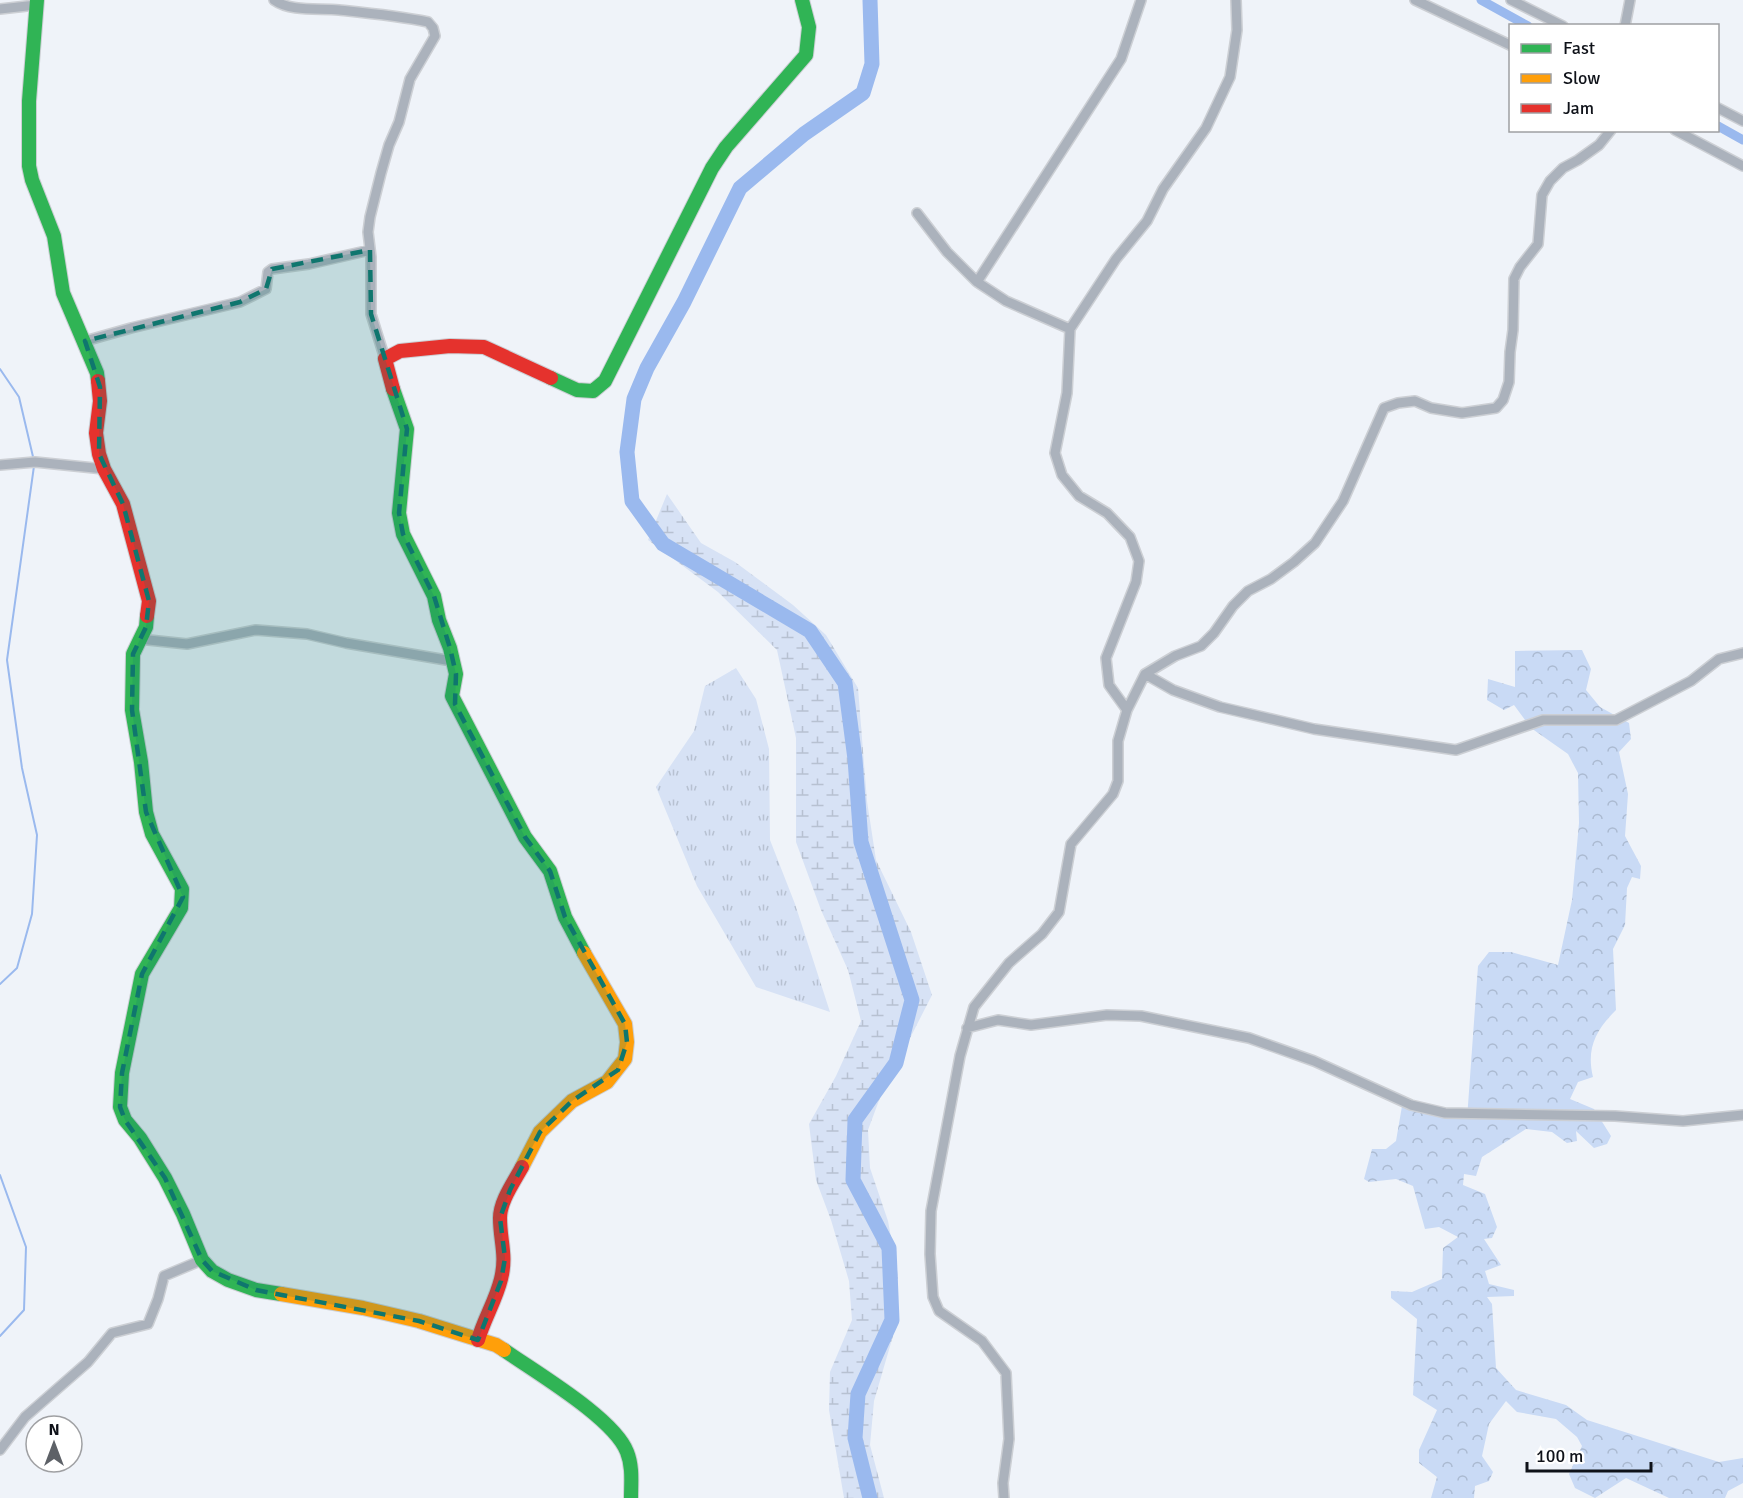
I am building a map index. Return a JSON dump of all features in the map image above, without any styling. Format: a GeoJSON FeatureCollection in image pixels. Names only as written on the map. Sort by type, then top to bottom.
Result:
{"type":"FeatureCollection","features":[{"type":"Feature","properties":{"kind":"street"},"geometry":{"type":"LineString","coordinates":[[274,0],[289,7],[341,10],[414,19],[428,22],[433,28],[435,36],[410,79],[399,122],[381,173],[368,232],[371,314],[407,429],[399,513],[403,534],[434,596],[456,674],[454,704],[525,837],[550,872],[565,917],[598,980],[625,1024],[627,1042],[625,1059],[618,1070],[607,1082],[572,1101],[540,1132],[502,1207],[500,1218],[505,1258],[501,1281],[478,1340]]}},
{"type":"Feature","properties":{"kind":"street"},"geometry":{"type":"LineString","coordinates":[[385,358],[400,351],[450,346],[484,347],[577,390],[593,391],[598,388],[605,381],[721,154],[806,55],[811,39],[810,25],[802,0]]}},
{"type":"Feature","properties":{"kind":"street"},"geometry":{"type":"LineString","coordinates":[[976,282],[1121,58],[1141,0]]}},
{"type":"Feature","properties":{"kind":"street"},"geometry":{"type":"LineString","coordinates":[[1127,710],[1109,685],[1106,658],[1136,582],[1139,561],[1130,537],[1107,513],[1079,496],[1062,476],[1055,453],[1067,393],[1070,329],[1116,259],[1147,221],[1163,189],[1206,128],[1230,77],[1237,30],[1236,0]]}},
{"type":"Feature","properties":{"kind":"street"},"geometry":{"type":"LineString","coordinates":[[1415,0],[1509,45]]}},
{"type":"Feature","properties":{"kind":"street"},"geometry":{"type":"LineString","coordinates":[[1511,0],[1559,24]]}},
{"type":"Feature","properties":{"kind":"street"},"geometry":{"type":"LineString","coordinates":[[1625,24],[1630,0]]}},
{"type":"Feature","properties":{"kind":"street"},"geometry":{"type":"LineString","coordinates":[[0,9],[37,3],[28,101],[29,166],[32,180],[54,236],[63,293],[86,341],[98,374],[100,387],[96,433],[104,469],[123,504],[149,601],[146,627],[133,654],[132,710],[141,762],[146,812],[152,834],[182,889],[183,897],[181,908],[142,974],[122,1073],[120,1107],[125,1120],[140,1138],[165,1178],[202,1260],[212,1271],[228,1280],[256,1290],[408,1318],[496,1345],[600,1419],[615,1434],[627,1451],[631,1468],[631,1498]]}},
{"type":"Feature","properties":{"kind":"street"},"geometry":{"type":"LineString","coordinates":[[1719,109],[1743,121]]}},
{"type":"Feature","properties":{"kind":"street"},"geometry":{"type":"LineString","coordinates":[[1004,1498],[1003,1483],[1009,1440],[1006,1373],[982,1341],[939,1311],[933,1297],[930,1254],[931,1211],[967,1028],[974,1007],[1009,963],[1042,934],[1059,912],[1071,844],[1113,794],[1118,781],[1118,741],[1127,710],[1145,674],[1175,656],[1201,646],[1248,591],[1271,579],[1315,543],[1343,501],[1384,408],[1415,401],[1431,408],[1462,413],[1496,408],[1503,400],[1509,382],[1514,279],[1520,267],[1538,244],[1542,195],[1550,181],[1563,168],[1599,145],[1609,132]]}},
{"type":"Feature","properties":{"kind":"street"},"geometry":{"type":"LineString","coordinates":[[1679,132],[1743,166]]}},
{"type":"Feature","properties":{"kind":"street"},"geometry":{"type":"LineString","coordinates":[[917,213],[947,252],[976,282],[1006,301],[1070,329]]}},
{"type":"Feature","properties":{"kind":"street"},"geometry":{"type":"LineString","coordinates":[[86,341],[240,302],[266,289],[268,272],[272,269],[309,264],[370,250]]}},
{"type":"Feature","properties":{"kind":"street"},"geometry":{"type":"LineString","coordinates":[[0,465],[35,462],[104,469]]}},
{"type":"Feature","properties":{"kind":"street"},"geometry":{"type":"LineString","coordinates":[[139,639],[187,644],[256,630],[307,634],[364,647],[453,661]]}},
{"type":"Feature","properties":{"kind":"street"},"geometry":{"type":"LineString","coordinates":[[1145,674],[1173,690],[1220,707],[1314,729],[1456,750],[1543,720],[1616,720],[1691,681],[1719,659],[1743,653]]}},
{"type":"Feature","properties":{"kind":"street"},"geometry":{"type":"LineString","coordinates":[[967,1028],[998,1020],[1031,1025],[1107,1015],[1141,1016],[1249,1038],[1314,1061],[1411,1105],[1445,1113],[1615,1116],[1683,1120],[1743,1115]]}},
{"type":"Feature","properties":{"kind":"street"},"geometry":{"type":"LineString","coordinates":[[0,1450],[26,1417],[88,1362],[112,1333],[148,1324],[164,1276],[202,1260]]}},
{"type":"Feature","properties":{"kind":"highlighted area"},"geometry":{"type":"Polygon","coordinates":[[[370,250],[371,314],[407,429],[399,513],[403,534],[434,596],[450,648],[456,674],[455,704],[525,837],[550,871],[565,917],[625,1024],[627,1042],[618,1070],[572,1101],[540,1132],[510,1190],[500,1218],[505,1258],[501,1281],[478,1340],[419,1321],[256,1290],[212,1271],[202,1260],[165,1178],[125,1120],[120,1107],[122,1073],[142,974],[183,897],[146,812],[132,710],[133,654],[146,627],[149,601],[123,504],[99,454],[100,387],[85,341],[240,302],[266,289],[272,269],[370,250]]]}},
{"type":"Feature","properties":{"kind":"green space"},"geometry":{"type":"Polygon","coordinates":[[[667,494],[701,543],[735,562],[793,605],[826,635],[858,688],[867,801],[876,860],[911,932],[932,995],[881,1095],[868,1130],[870,1168],[888,1221],[898,1275],[893,1336],[874,1401],[870,1445],[884,1498],[844,1498],[829,1410],[830,1372],[852,1320],[849,1281],[831,1220],[816,1180],[809,1124],[836,1076],[861,1021],[848,970],[821,910],[796,842],[796,738],[777,650],[718,592],[648,540],[667,494]]]}},
{"type":"Feature","properties":{"kind":"green space"},"geometry":{"type":"Polygon","coordinates":[[[1582,650],[1591,669],[1586,690],[1600,707],[1629,723],[1631,739],[1619,752],[1628,794],[1625,836],[1641,866],[1640,879],[1632,877],[1627,888],[1625,925],[1613,949],[1616,1010],[1594,1040],[1591,1057],[1593,1077],[1578,1082],[1570,1099],[1594,1109],[1611,1136],[1607,1144],[1594,1148],[1576,1131],[1577,1141],[1567,1143],[1552,1132],[1526,1129],[1482,1157],[1476,1176],[1464,1174],[1463,1185],[1485,1194],[1497,1227],[1492,1238],[1484,1239],[1501,1265],[1485,1271],[1489,1284],[1514,1290],[1514,1296],[1487,1297],[1492,1304],[1496,1368],[1516,1390],[1566,1405],[1587,1420],[1719,1462],[1743,1458],[1743,1483],[1728,1491],[1725,1498],[1669,1498],[1626,1478],[1595,1498],[1575,1488],[1569,1474],[1582,1446],[1577,1437],[1556,1419],[1517,1412],[1506,1401],[1489,1424],[1482,1456],[1493,1472],[1489,1481],[1475,1486],[1474,1498],[1431,1498],[1437,1477],[1419,1463],[1419,1450],[1437,1410],[1413,1395],[1417,1319],[1391,1298],[1391,1291],[1412,1292],[1442,1279],[1443,1248],[1458,1237],[1439,1227],[1425,1229],[1413,1186],[1396,1179],[1369,1182],[1364,1179],[1372,1149],[1386,1149],[1396,1141],[1402,1106],[1467,1119],[1478,966],[1489,952],[1511,952],[1558,965],[1572,900],[1579,823],[1578,773],[1568,754],[1531,728],[1514,705],[1504,710],[1487,700],[1488,679],[1515,687],[1515,651],[1582,650]]]}},
{"type":"Feature","properties":{"kind":"green space"},"geometry":{"type":"Polygon","coordinates":[[[736,668],[756,699],[769,749],[770,840],[795,904],[830,1012],[756,987],[697,886],[656,787],[694,731],[705,686],[736,668]]]}},
{"type":"Feature","properties":{"kind":"waterway"},"geometry":{"type":"LineString","coordinates":[[870,0],[872,64],[863,93],[804,134],[740,188],[684,302],[647,368],[634,399],[627,452],[632,501],[663,544],[810,631],[845,683],[855,759],[861,842],[912,1000],[896,1063],[855,1120],[853,1180],[889,1248],[892,1320],[858,1394],[855,1438],[870,1498]]}},
{"type":"Feature","properties":{"kind":"waterway"},"geometry":{"type":"LineString","coordinates":[[1481,0],[1524,24]]}},
{"type":"Feature","properties":{"kind":"waterway"},"geometry":{"type":"LineString","coordinates":[[1719,127],[1743,140]]}},
{"type":"Feature","properties":{"kind":"waterway"},"geometry":{"type":"LineString","coordinates":[[0,369],[19,397],[34,461]]}},
{"type":"Feature","properties":{"kind":"waterway"},"geometry":{"type":"LineString","coordinates":[[0,984],[17,968],[32,914],[37,835],[22,768],[7,660],[34,466]]}},
{"type":"Feature","properties":{"kind":"waterway"},"geometry":{"type":"LineString","coordinates":[[0,1175],[26,1247],[24,1310],[0,1336]]}},
{"type":"Feature","properties":{"kind":"traffic: fast"},"geometry":{"type":"LineString","coordinates":[[37,0],[29,101],[29,166],[32,180],[54,236],[63,293],[97,373],[98,381]]}},
{"type":"Feature","properties":{"kind":"traffic: fast"},"geometry":{"type":"LineString","coordinates":[[551,378],[577,390],[593,391],[605,381],[712,168],[726,147],[806,55],[809,27],[802,0]]}},
{"type":"Feature","properties":{"kind":"traffic: fast"},"geometry":{"type":"LineString","coordinates":[[393,389],[407,429],[399,513],[403,534],[434,596],[439,620],[450,648],[456,674],[452,696],[525,837],[550,871],[565,917],[584,953]]}},
{"type":"Feature","properties":{"kind":"traffic: fast"},"geometry":{"type":"LineString","coordinates":[[147,616],[146,627],[133,654],[132,710],[141,762],[146,812],[152,834],[182,889],[181,908],[142,974],[122,1073],[120,1107],[125,1120],[140,1138],[165,1178],[202,1260],[212,1271],[228,1280],[256,1290],[281,1294]]}},
{"type":"Feature","properties":{"kind":"traffic: fast"},"geometry":{"type":"LineString","coordinates":[[504,1350],[572,1396],[607,1425],[627,1452],[630,1463],[631,1498]]}},
{"type":"Feature","properties":{"kind":"traffic: slow"},"geometry":{"type":"LineString","coordinates":[[522,1167],[540,1132],[572,1101],[607,1082],[625,1059],[627,1042],[625,1024],[584,953]]}},
{"type":"Feature","properties":{"kind":"traffic: slow"},"geometry":{"type":"LineString","coordinates":[[281,1294],[363,1308],[419,1321],[496,1345],[504,1350]]}},
{"type":"Feature","properties":{"kind":"traffic: jam"},"geometry":{"type":"LineString","coordinates":[[393,389],[385,359],[400,351],[450,346],[484,347],[551,378]]}},
{"type":"Feature","properties":{"kind":"traffic: jam"},"geometry":{"type":"LineString","coordinates":[[98,381],[100,401],[96,433],[99,454],[104,469],[123,504],[149,601],[147,616]]}},
{"type":"Feature","properties":{"kind":"traffic: jam"},"geometry":{"type":"LineString","coordinates":[[478,1340],[503,1270],[500,1226],[502,1205],[522,1167]]}}]}
